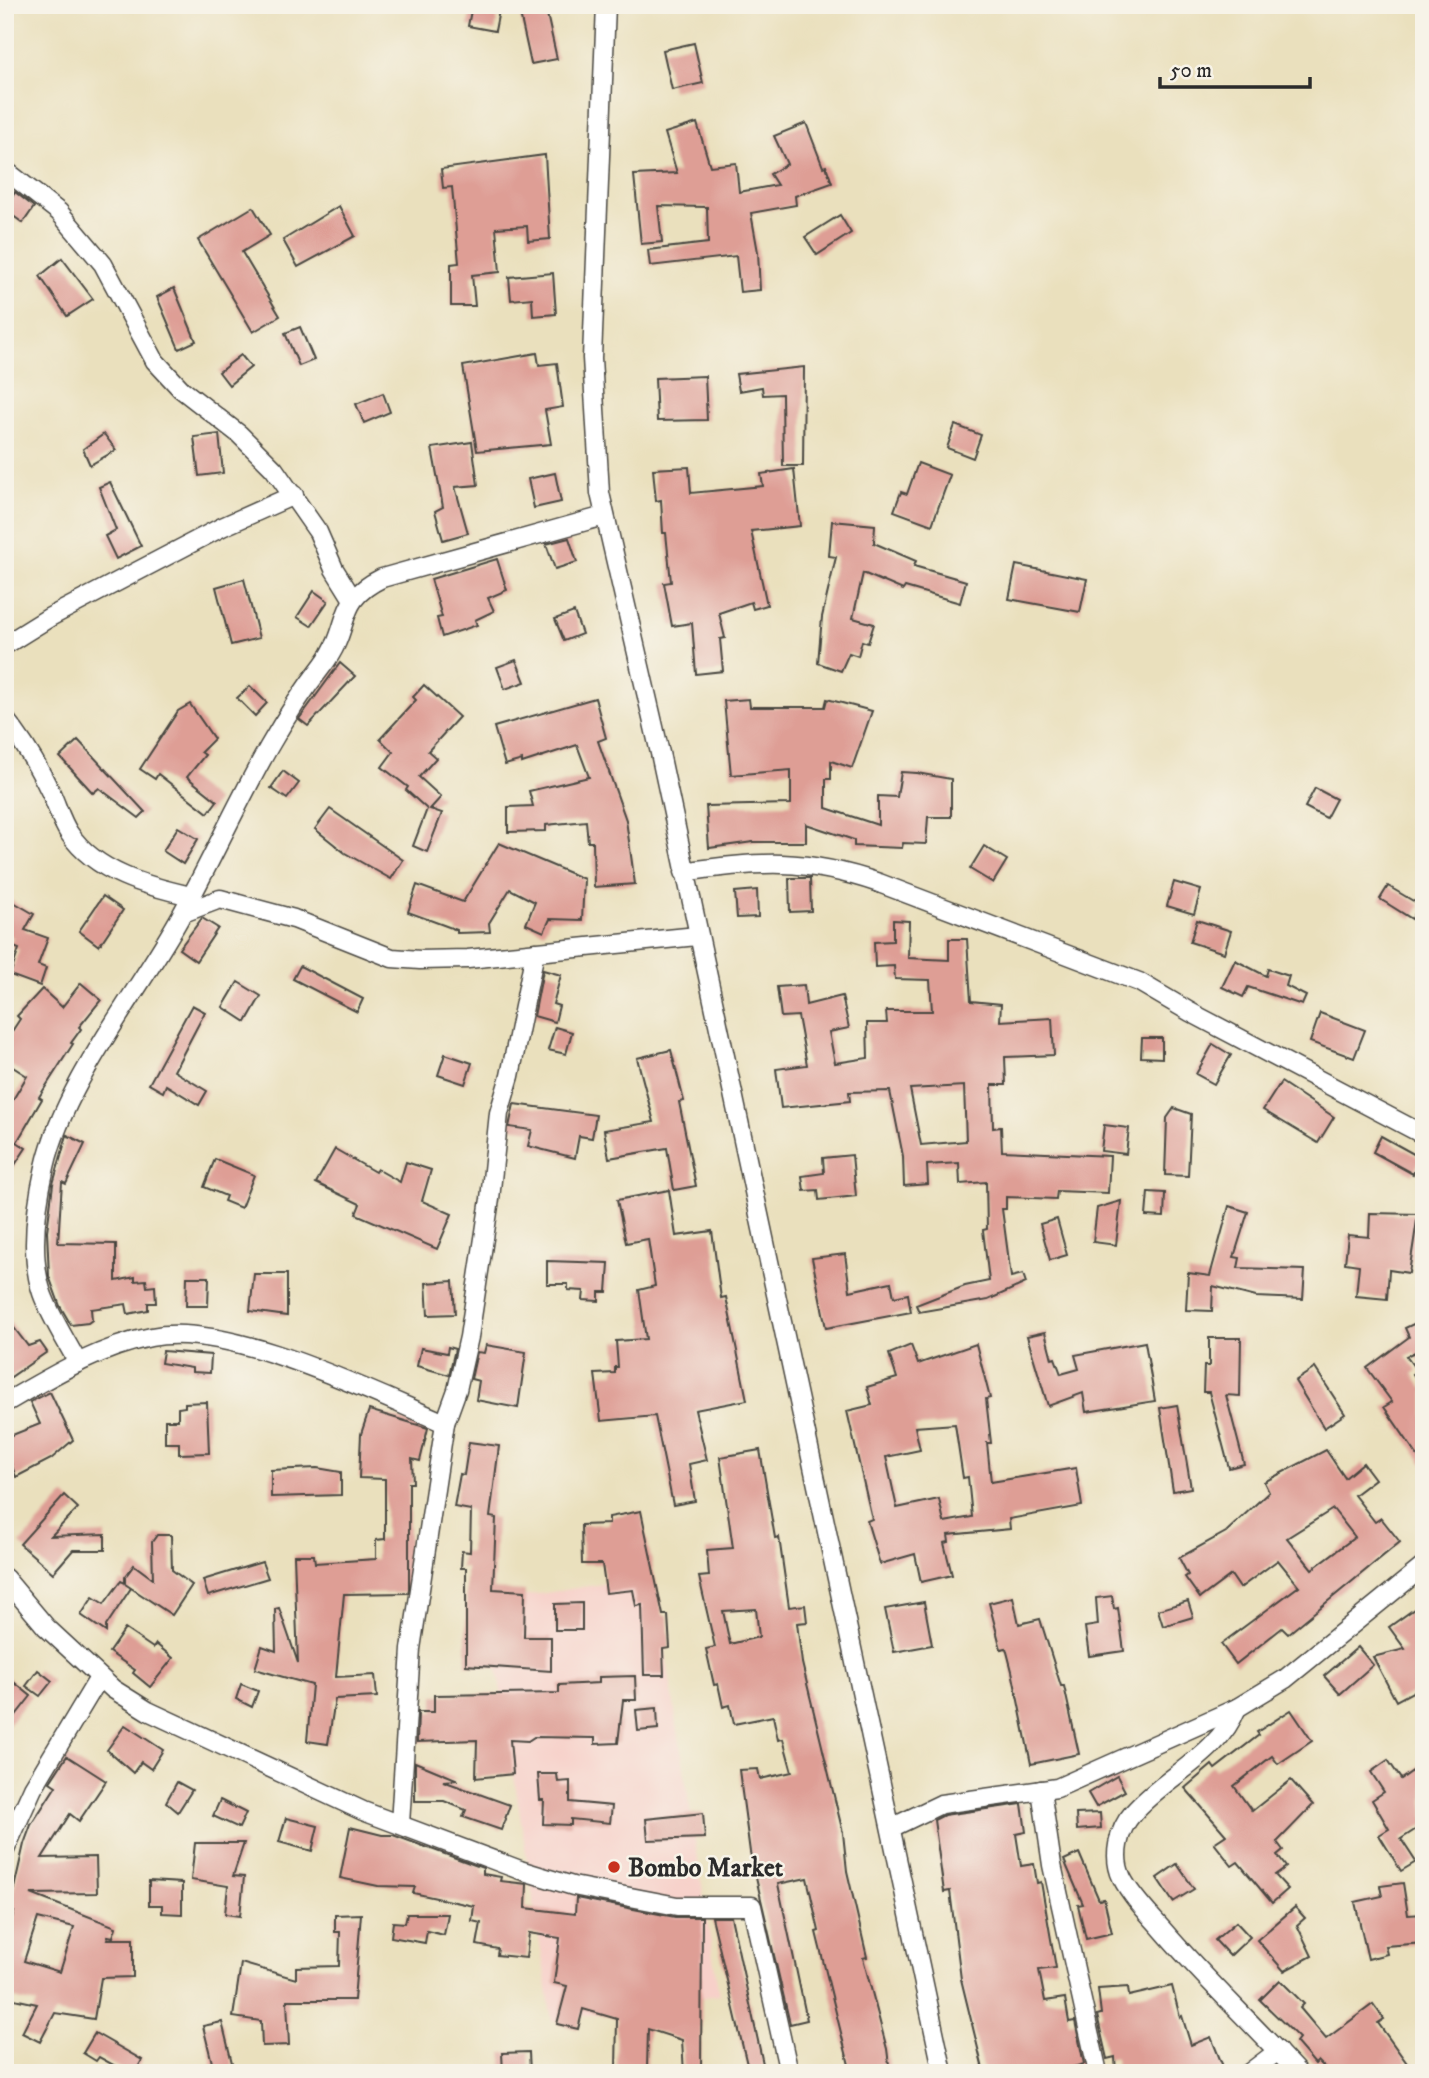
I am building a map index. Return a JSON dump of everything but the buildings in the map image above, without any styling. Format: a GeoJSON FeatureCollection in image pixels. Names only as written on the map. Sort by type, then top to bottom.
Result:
{"type":"FeatureCollection","features":[{"type":"Feature","properties":{"kind":"street"},"geometry":{"type":"LineString","coordinates":[[607,5],[592,358],[600,493],[943,2073]]}},
{"type":"Feature","properties":{"kind":"street"},"geometry":{"type":"LineString","coordinates":[[5,170],[59,212],[103,264],[155,361],[208,412],[239,434],[274,469],[318,532],[334,569],[352,598]]}},
{"type":"Feature","properties":{"kind":"street"},"geometry":{"type":"LineString","coordinates":[[5,645],[50,617],[222,527],[294,495]]}},
{"type":"Feature","properties":{"kind":"street"},"geometry":{"type":"LineString","coordinates":[[78,1363],[52,1315],[37,1274],[36,1227],[45,1168],[67,1107],[187,905],[275,733],[337,648],[352,598],[362,587],[383,578],[604,516]]}},
{"type":"Feature","properties":{"kind":"street"},"geometry":{"type":"LineString","coordinates":[[5,719],[34,759],[69,832],[90,856],[187,905],[220,899],[294,919],[392,958],[468,959],[697,936]]}},
{"type":"Feature","properties":{"kind":"street"},"geometry":{"type":"LineString","coordinates":[[684,872],[790,862],[843,871],[879,883],[1139,982],[1190,1012],[1424,1135]]}},
{"type":"Feature","properties":{"kind":"street"},"geometry":{"type":"LineString","coordinates":[[206,866],[220,899]]}},
{"type":"Feature","properties":{"kind":"street"},"geometry":{"type":"LineString","coordinates":[[400,1824],[411,1649],[445,1423],[457,1390],[469,1336],[490,1199],[499,1113],[510,1076],[535,952]]}},
{"type":"Feature","properties":{"kind":"street"},"geometry":{"type":"LineString","coordinates":[[5,1404],[78,1363],[151,1336],[209,1337],[324,1374],[445,1423]]}},
{"type":"Feature","properties":{"kind":"street"},"geometry":{"type":"LineString","coordinates":[[891,1828],[941,1804],[1057,1788],[1237,1708],[1285,1679],[1424,1566]]}},
{"type":"Feature","properties":{"kind":"street"},"geometry":{"type":"LineString","coordinates":[[5,1578],[46,1627],[99,1678],[148,1710],[363,1811],[447,1844],[573,1886],[677,1906],[752,1906],[789,2073]]}},
{"type":"Feature","properties":{"kind":"street"},"geometry":{"type":"LineString","coordinates":[[5,1850],[33,1788],[99,1678]]}},
{"type":"Feature","properties":{"kind":"street"},"geometry":{"type":"LineString","coordinates":[[1237,1708],[1230,1725],[1220,1738],[1153,1791],[1130,1815],[1120,1835],[1116,1857],[1122,1878],[1145,1909],[1212,1986],[1298,2073]]}},
{"type":"Feature","properties":{"kind":"street"},"geometry":{"type":"LineString","coordinates":[[1041,1790],[1052,1865],[1098,2073]]}},
{"type":"Feature","properties":{"kind":"street"},"geometry":{"type":"LineString","coordinates":[[1249,2073],[1278,2051]]}},
{"type":"Feature","properties":{"kind":"shaded area","name":"Bombo Market"},"geometry":{"type":"Polygon","coordinates":[[[654,1576],[719,1995],[552,2021],[487,1602],[654,1576]]]}},
{"type":"Feature","properties":{"kind":"place","name":"Bombo Market"},"geometry":{"type":"Point","coordinates":[614,1867]}}]}
